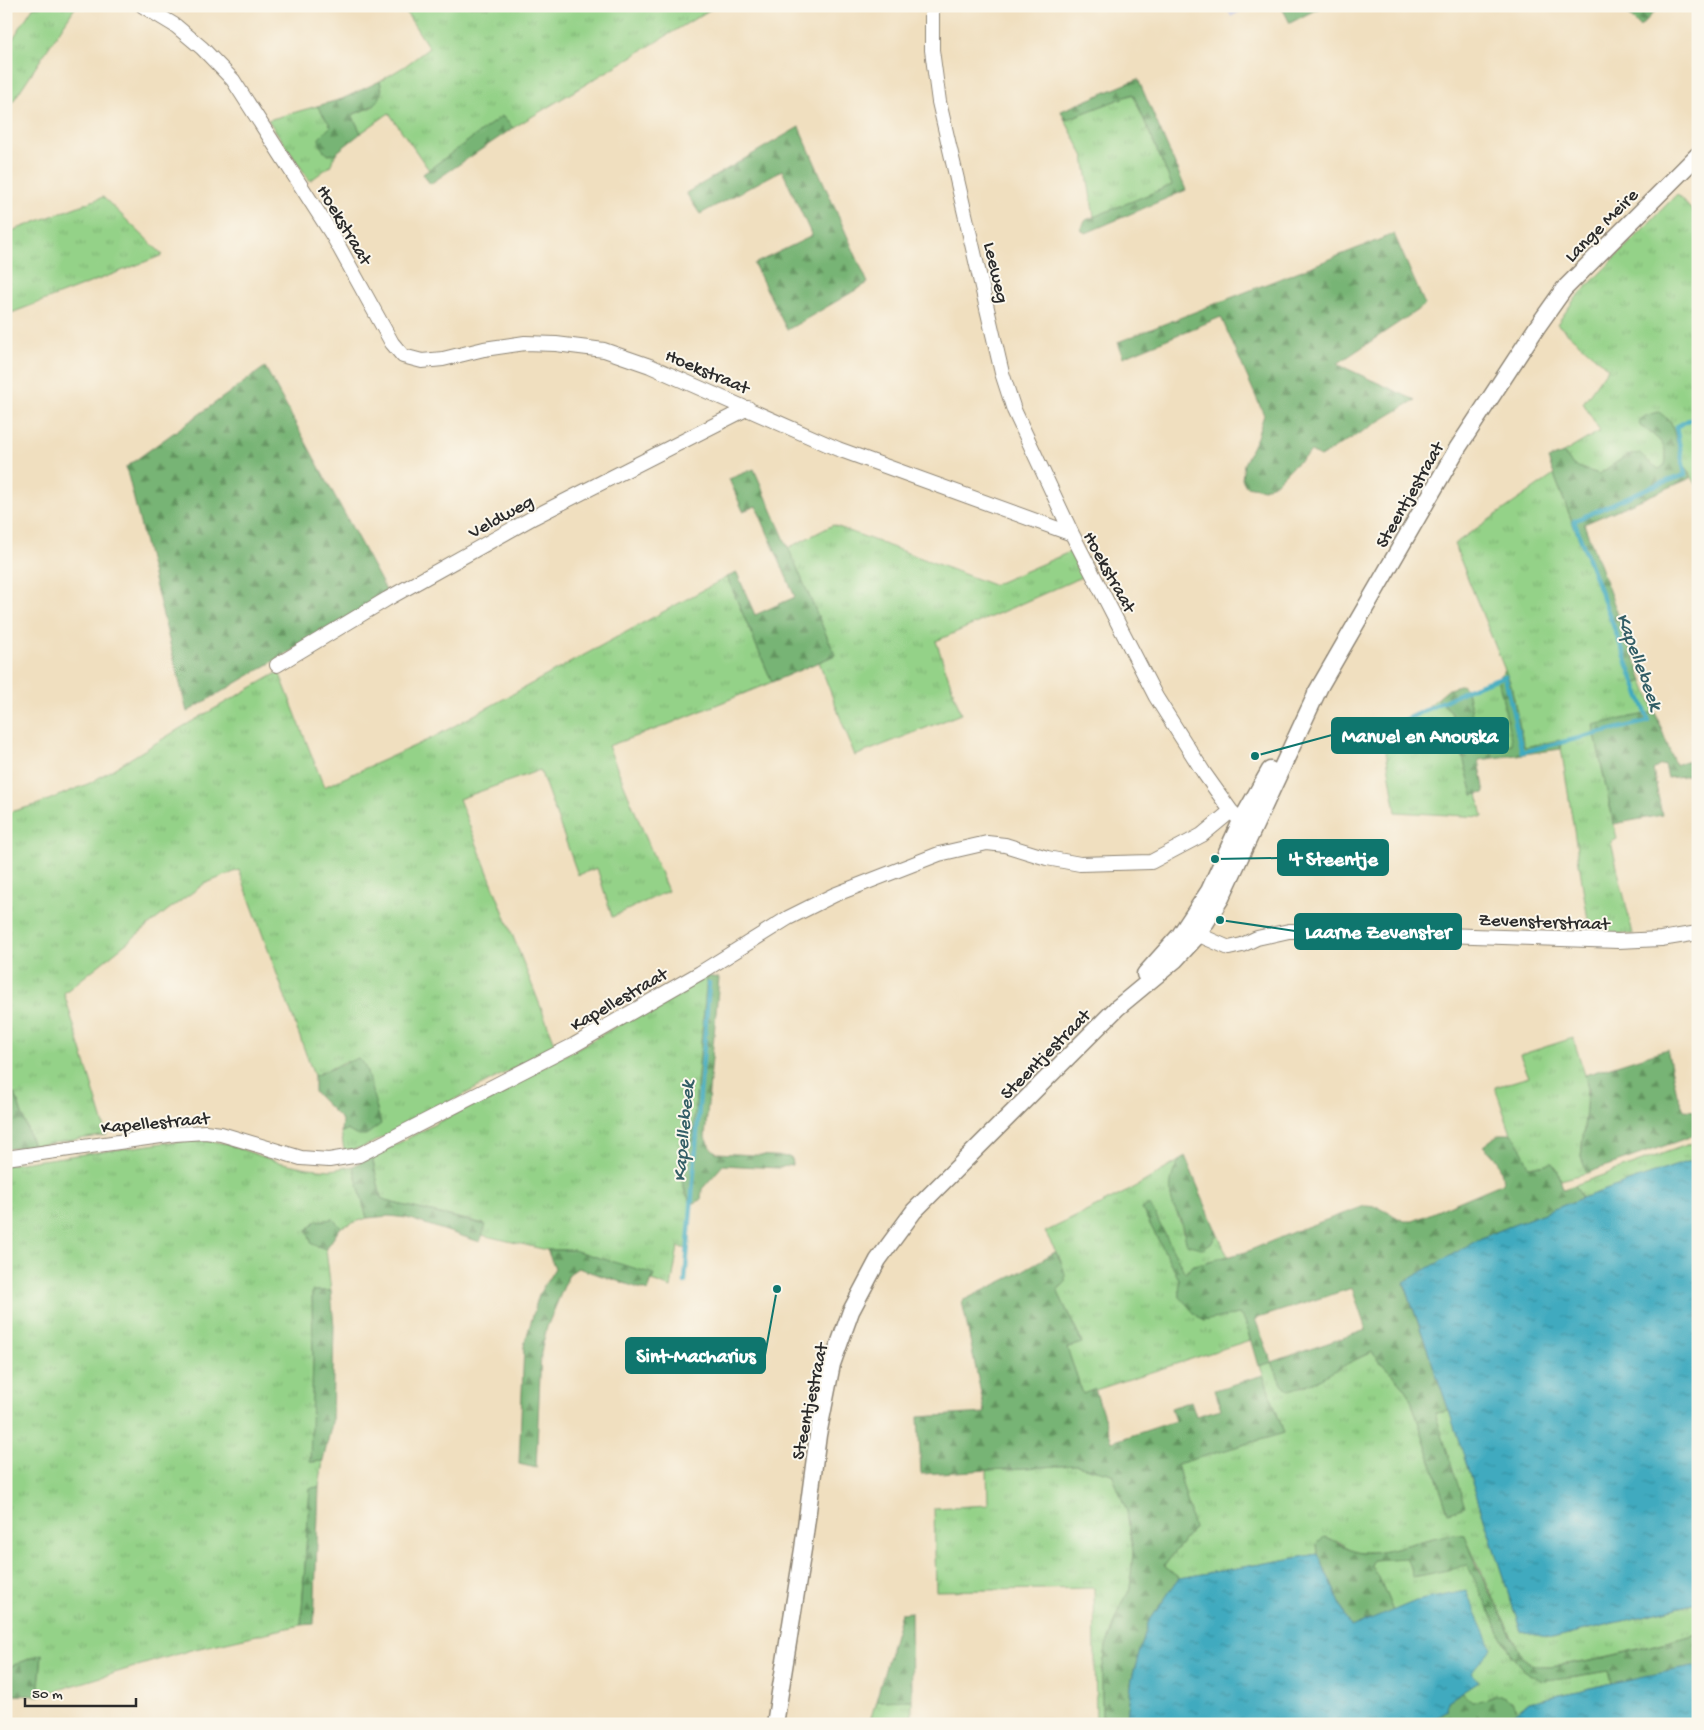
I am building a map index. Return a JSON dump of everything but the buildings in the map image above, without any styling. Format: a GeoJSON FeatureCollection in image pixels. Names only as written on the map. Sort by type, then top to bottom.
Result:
{"type":"FeatureCollection","features":[{"type":"Feature","properties":{"kind":"street","name":"Hoekstraat"},"geometry":{"type":"LineString","coordinates":[[144,6],[183,32],[202,48],[233,80],[333,236],[392,343],[403,356],[422,361],[443,359],[484,349],[525,343],[556,344],[604,350],[650,366],[838,449],[1072,534],[1156,697],[1204,773],[1241,821]]}},
{"type":"Feature","properties":{"kind":"street","name":"Leeweg"},"geometry":{"type":"LineString","coordinates":[[932,6],[932,50],[939,102],[1002,373],[1014,410],[1072,534]]}},
{"type":"Feature","properties":{"kind":"street","name":"Lange Meire"},"geometry":{"type":"LineString","coordinates":[[1537,327],[1564,289],[1698,154]]}},
{"type":"Feature","properties":{"kind":"street","name":"Steentjestraat"},"geometry":{"type":"LineString","coordinates":[[774,1724],[803,1549],[818,1435],[832,1364],[851,1311],[878,1260],[914,1211],[1117,1008],[1175,960],[1192,932],[1221,898],[1241,821],[1457,449],[1537,327]]}},
{"type":"Feature","properties":{"kind":"street","name":"Veldweg"},"geometry":{"type":"LineString","coordinates":[[277,665],[534,517],[748,408]]}},
{"type":"Feature","properties":{"kind":"street","name":"Kapellestraat"},"geometry":{"type":"LineString","coordinates":[[6,1158],[175,1134],[205,1132],[221,1134],[300,1158],[329,1160],[359,1156],[574,1044],[700,973],[788,918],[834,895],[939,854],[987,843],[1005,845],[1047,858],[1080,864],[1151,862],[1202,835],[1241,821]]}},
{"type":"Feature","properties":{"kind":"street","name":"Zevensterstraat"},"geometry":{"type":"LineString","coordinates":[[1192,932],[1229,948],[1242,945],[1257,938],[1289,931],[1326,930],[1618,941],[1661,939],[1698,933]]}},
{"type":"Feature","properties":{"kind":"shaded area"},"geometry":{"type":"Polygon","coordinates":[[[1226,6],[1251,6],[1231,17],[1226,6]]]}},
{"type":"Feature","properties":{"kind":"green space"},"geometry":{"type":"Polygon","coordinates":[[[34,6],[76,6],[6,112],[6,49],[34,6]]]}},
{"type":"Feature","properties":{"kind":"green space"},"geometry":{"type":"Polygon","coordinates":[[[402,6],[716,6],[513,128],[502,116],[429,170],[389,113],[361,133],[352,115],[374,106],[382,89],[380,81],[405,66],[429,48],[402,6]]]}},
{"type":"Feature","properties":{"kind":"green space"},"geometry":{"type":"Polygon","coordinates":[[[1281,6],[1323,6],[1290,23],[1281,6]]]}},
{"type":"Feature","properties":{"kind":"green space"},"geometry":{"type":"Polygon","coordinates":[[[1619,6],[1660,6],[1640,27],[1619,6]]]}},
{"type":"Feature","properties":{"kind":"green space"},"geometry":{"type":"Polygon","coordinates":[[[1138,79],[1186,190],[1086,233],[1081,228],[1086,220],[1172,185],[1133,94],[1065,120],[1061,111],[1138,79]]]}},
{"type":"Feature","properties":{"kind":"green space"},"geometry":{"type":"Polygon","coordinates":[[[380,81],[381,96],[375,104],[352,115],[361,133],[336,153],[329,155],[322,148],[319,138],[331,126],[317,106],[342,99],[380,81]]]}},
{"type":"Feature","properties":{"kind":"green space"},"geometry":{"type":"Polygon","coordinates":[[[1133,94],[1172,185],[1094,217],[1084,157],[1065,120],[1133,94]]]}},
{"type":"Feature","properties":{"kind":"green space"},"geometry":{"type":"Polygon","coordinates":[[[317,106],[331,126],[329,155],[336,153],[330,166],[310,181],[268,120],[317,106]]]}},
{"type":"Feature","properties":{"kind":"green space"},"geometry":{"type":"Polygon","coordinates":[[[502,116],[513,128],[430,184],[423,174],[502,116]]]}},
{"type":"Feature","properties":{"kind":"green space"},"geometry":{"type":"Polygon","coordinates":[[[799,127],[868,283],[787,330],[754,264],[812,236],[782,170],[700,214],[686,193],[799,127]]]}},
{"type":"Feature","properties":{"kind":"green space"},"geometry":{"type":"Polygon","coordinates":[[[1677,194],[1698,217],[1698,487],[1683,463],[1671,422],[1640,426],[1656,437],[1664,447],[1665,465],[1659,470],[1649,462],[1626,456],[1599,474],[1574,466],[1563,453],[1600,431],[1583,403],[1608,368],[1557,324],[1574,300],[1677,194]]]}},
{"type":"Feature","properties":{"kind":"green space"},"geometry":{"type":"Polygon","coordinates":[[[103,197],[163,255],[6,315],[6,233],[103,197]]]}},
{"type":"Feature","properties":{"kind":"green space"},"geometry":{"type":"Polygon","coordinates":[[[1394,234],[1425,305],[1337,364],[1415,400],[1320,457],[1311,452],[1277,482],[1264,489],[1246,486],[1242,479],[1244,464],[1257,437],[1264,415],[1221,317],[1123,357],[1118,342],[1394,234]]]}},
{"type":"Feature","properties":{"kind":"green space"},"geometry":{"type":"Polygon","coordinates":[[[265,367],[388,594],[187,712],[126,467],[265,367]]]}},
{"type":"Feature","properties":{"kind":"green space"},"geometry":{"type":"Polygon","coordinates":[[[1659,412],[1671,422],[1683,463],[1691,478],[1584,524],[1643,681],[1635,684],[1548,459],[1563,453],[1574,466],[1599,474],[1626,456],[1640,453],[1659,469],[1665,465],[1664,447],[1656,437],[1640,426],[1639,420],[1647,415],[1659,412]]]}},
{"type":"Feature","properties":{"kind":"green space"},"geometry":{"type":"Polygon","coordinates":[[[754,469],[835,655],[772,682],[727,577],[737,573],[755,615],[795,597],[756,506],[743,511],[729,479],[754,469]]]}},
{"type":"Feature","properties":{"kind":"green space"},"geometry":{"type":"Polygon","coordinates":[[[1554,475],[1635,684],[1643,681],[1655,712],[1593,726],[1617,839],[1611,842],[1633,934],[1590,933],[1560,741],[1524,747],[1511,685],[1454,544],[1554,475]]]}},
{"type":"Feature","properties":{"kind":"green space"},"geometry":{"type":"Polygon","coordinates":[[[833,525],[993,585],[1072,551],[1084,576],[936,641],[961,714],[855,756],[819,662],[835,655],[788,548],[833,525]]]}},
{"type":"Feature","properties":{"kind":"green space"},"geometry":{"type":"Polygon","coordinates":[[[727,577],[772,682],[662,727],[608,746],[668,891],[612,917],[597,868],[578,875],[540,770],[459,799],[556,1046],[366,1146],[352,1150],[344,1149],[341,1132],[347,1130],[356,1135],[347,1061],[314,1076],[239,870],[204,884],[168,910],[64,993],[107,1135],[33,1146],[15,1094],[6,1097],[6,813],[36,805],[90,783],[184,726],[279,672],[324,787],[432,738],[727,577]]]}},
{"type":"Feature","properties":{"kind":"green space"},"geometry":{"type":"Polygon","coordinates":[[[1505,670],[1511,685],[1524,747],[1560,740],[1561,749],[1479,760],[1485,793],[1473,795],[1451,711],[1437,699],[1449,689],[1462,685],[1467,690],[1479,749],[1512,744],[1498,677],[1505,670]]]}},
{"type":"Feature","properties":{"kind":"green space"},"geometry":{"type":"Polygon","coordinates":[[[1498,677],[1513,744],[1479,749],[1467,690],[1487,684],[1498,677]]]}},
{"type":"Feature","properties":{"kind":"green space"},"geometry":{"type":"Polygon","coordinates":[[[1437,699],[1451,711],[1473,795],[1478,794],[1483,817],[1396,812],[1383,734],[1400,730],[1437,699]]]}},
{"type":"Feature","properties":{"kind":"green space"},"geometry":{"type":"Polygon","coordinates":[[[1655,712],[1675,765],[1698,758],[1698,774],[1668,778],[1665,765],[1659,766],[1653,770],[1662,815],[1614,824],[1593,725],[1655,712]]]}},
{"type":"Feature","properties":{"kind":"green space"},"geometry":{"type":"Polygon","coordinates":[[[707,976],[692,1141],[680,1148],[679,1164],[685,1193],[692,1204],[689,1249],[678,1247],[671,1288],[652,1281],[654,1275],[573,1250],[547,1250],[482,1235],[485,1224],[393,1203],[381,1198],[372,1157],[540,1069],[707,976]]]}},
{"type":"Feature","properties":{"kind":"green space"},"geometry":{"type":"Polygon","coordinates":[[[707,976],[719,978],[705,1138],[710,1147],[717,1153],[791,1157],[792,1165],[778,1168],[723,1165],[702,1189],[701,1200],[692,1204],[683,1184],[679,1155],[680,1148],[692,1141],[707,976]]]}},
{"type":"Feature","properties":{"kind":"green space"},"geometry":{"type":"Polygon","coordinates":[[[1573,1038],[1587,1081],[1581,1157],[1587,1173],[1561,1180],[1558,1171],[1552,1163],[1529,1167],[1517,1139],[1511,1134],[1495,1087],[1529,1077],[1520,1055],[1573,1038]]]}},
{"type":"Feature","properties":{"kind":"green space"},"geometry":{"type":"Polygon","coordinates":[[[1667,1049],[1677,1094],[1684,1110],[1695,1111],[1698,1108],[1698,1134],[1587,1173],[1581,1157],[1588,1090],[1585,1075],[1667,1049]]]}},
{"type":"Feature","properties":{"kind":"green space"},"geometry":{"type":"Polygon","coordinates":[[[358,1058],[366,1069],[381,1124],[366,1135],[356,1135],[347,1130],[341,1132],[342,1120],[314,1092],[314,1076],[358,1058]]]}},
{"type":"Feature","properties":{"kind":"green space"},"geometry":{"type":"Polygon","coordinates":[[[15,1094],[33,1146],[6,1149],[6,1137],[8,1137],[6,1130],[6,1097],[15,1094]]]}},
{"type":"Feature","properties":{"kind":"green space"},"geometry":{"type":"Polygon","coordinates":[[[1499,1134],[1511,1134],[1517,1139],[1529,1167],[1552,1163],[1558,1171],[1563,1189],[1575,1185],[1582,1198],[1483,1237],[1404,1283],[1449,1411],[1435,1413],[1465,1507],[1448,1512],[1409,1394],[1372,1352],[1321,1378],[1289,1390],[1281,1384],[1272,1362],[1258,1366],[1245,1321],[1239,1314],[1203,1321],[1180,1297],[1179,1279],[1142,1209],[1150,1205],[1185,1273],[1194,1265],[1246,1252],[1298,1230],[1365,1206],[1378,1207],[1404,1221],[1413,1221],[1503,1183],[1497,1162],[1492,1154],[1483,1146],[1499,1134]],[[1352,1288],[1255,1319],[1272,1362],[1366,1330],[1352,1288]]]}},
{"type":"Feature","properties":{"kind":"green space"},"geometry":{"type":"Polygon","coordinates":[[[204,1140],[223,1143],[278,1162],[308,1168],[331,1170],[353,1166],[367,1218],[341,1227],[333,1219],[312,1244],[326,1249],[331,1291],[312,1291],[311,1462],[323,1461],[319,1487],[310,1488],[301,1625],[191,1650],[38,1696],[42,1654],[6,1668],[6,1165],[163,1143],[204,1140]]]}},
{"type":"Feature","properties":{"kind":"green space"},"geometry":{"type":"Polygon","coordinates":[[[1698,1141],[1698,1158],[1582,1198],[1575,1185],[1698,1141]]]}},
{"type":"Feature","properties":{"kind":"green space"},"geometry":{"type":"Polygon","coordinates":[[[1185,1156],[1217,1233],[1211,1244],[1203,1249],[1187,1244],[1172,1200],[1171,1186],[1174,1172],[1180,1160],[1185,1156]]]}},
{"type":"Feature","properties":{"kind":"green space"},"geometry":{"type":"Polygon","coordinates":[[[372,1157],[381,1198],[393,1203],[486,1225],[480,1242],[407,1218],[389,1216],[367,1218],[353,1166],[372,1157]]]}},
{"type":"Feature","properties":{"kind":"green space"},"geometry":{"type":"Polygon","coordinates":[[[1180,1160],[1173,1176],[1171,1194],[1183,1233],[1211,1244],[1217,1233],[1228,1256],[1194,1265],[1184,1273],[1150,1205],[1142,1209],[1179,1279],[1180,1297],[1214,1319],[1239,1314],[1245,1321],[1250,1340],[1083,1394],[1067,1348],[1082,1342],[1057,1290],[1065,1283],[1061,1261],[1045,1232],[1132,1189],[1180,1160]]]}},
{"type":"Feature","properties":{"kind":"green space"},"geometry":{"type":"Polygon","coordinates":[[[333,1219],[341,1227],[326,1249],[312,1244],[307,1230],[316,1221],[333,1219]]]}},
{"type":"Feature","properties":{"kind":"green space"},"geometry":{"type":"Polygon","coordinates":[[[547,1250],[573,1250],[654,1274],[648,1291],[578,1268],[569,1274],[547,1327],[541,1352],[536,1468],[519,1464],[524,1346],[539,1294],[555,1268],[547,1250]]]}},
{"type":"Feature","properties":{"kind":"green space"},"geometry":{"type":"Polygon","coordinates":[[[1055,1252],[1060,1259],[1065,1274],[1065,1283],[1057,1290],[1082,1343],[1067,1348],[1083,1394],[1095,1389],[1112,1442],[1175,1421],[1171,1408],[1191,1401],[1196,1416],[1221,1409],[1215,1390],[1263,1375],[1284,1433],[1177,1464],[1194,1528],[1164,1566],[1179,1578],[1148,1623],[1132,1678],[1126,1724],[1102,1724],[1102,1673],[1106,1647],[1121,1606],[1130,1589],[1133,1551],[1127,1511],[1112,1474],[1076,1465],[921,1474],[918,1417],[985,1413],[962,1301],[1015,1275],[1055,1252]]]}},
{"type":"Feature","properties":{"kind":"green space"},"geometry":{"type":"Polygon","coordinates":[[[312,1291],[331,1291],[334,1327],[332,1423],[323,1461],[310,1462],[313,1357],[312,1291]]]}},
{"type":"Feature","properties":{"kind":"green space"},"geometry":{"type":"Polygon","coordinates":[[[1372,1352],[1409,1394],[1448,1512],[1464,1506],[1435,1413],[1449,1411],[1521,1632],[1552,1638],[1698,1603],[1698,1634],[1587,1660],[1544,1666],[1532,1664],[1520,1654],[1464,1535],[1438,1537],[1375,1552],[1356,1551],[1338,1541],[1317,1544],[1318,1554],[1179,1578],[1164,1566],[1194,1528],[1177,1464],[1284,1433],[1260,1366],[1272,1362],[1281,1384],[1303,1387],[1372,1352]]]}},
{"type":"Feature","properties":{"kind":"green space"},"geometry":{"type":"Polygon","coordinates":[[[1077,1465],[1112,1474],[1127,1511],[1133,1551],[1130,1589],[1121,1606],[1106,1647],[1102,1673],[1102,1724],[1096,1724],[1094,1588],[936,1591],[934,1508],[988,1505],[987,1470],[1077,1465]]]}},
{"type":"Feature","properties":{"kind":"green space"},"geometry":{"type":"Polygon","coordinates":[[[319,1487],[314,1624],[301,1625],[310,1488],[319,1487]]]}},
{"type":"Feature","properties":{"kind":"green space"},"geometry":{"type":"Polygon","coordinates":[[[1453,1534],[1465,1535],[1476,1564],[1520,1654],[1532,1664],[1544,1666],[1563,1665],[1587,1661],[1698,1634],[1698,1666],[1612,1683],[1609,1671],[1541,1681],[1527,1674],[1510,1654],[1468,1566],[1412,1577],[1411,1567],[1406,1558],[1373,1560],[1371,1566],[1378,1575],[1393,1611],[1351,1628],[1318,1554],[1318,1541],[1325,1537],[1356,1551],[1371,1552],[1453,1534]]]}},
{"type":"Feature","properties":{"kind":"green space"},"geometry":{"type":"Polygon","coordinates":[[[1407,1557],[1413,1577],[1468,1565],[1510,1654],[1527,1674],[1571,1677],[1609,1671],[1612,1683],[1529,1702],[1517,1712],[1511,1701],[1491,1697],[1481,1702],[1472,1701],[1462,1692],[1478,1681],[1416,1601],[1393,1611],[1378,1575],[1371,1566],[1373,1560],[1407,1557]]]}},
{"type":"Feature","properties":{"kind":"green space"},"geometry":{"type":"Polygon","coordinates":[[[911,1612],[912,1700],[876,1701],[901,1613],[911,1612]]]}},
{"type":"Feature","properties":{"kind":"green space"},"geometry":{"type":"Polygon","coordinates":[[[42,1654],[38,1696],[6,1695],[6,1668],[42,1654]]]}},
{"type":"Feature","properties":{"kind":"green space"},"geometry":{"type":"Polygon","coordinates":[[[1462,1692],[1472,1701],[1502,1696],[1512,1703],[1517,1712],[1503,1724],[1423,1724],[1447,1710],[1448,1701],[1462,1692]]]}},
{"type":"Feature","properties":{"kind":"green space"},"geometry":{"type":"Polygon","coordinates":[[[912,1700],[912,1724],[869,1724],[876,1701],[912,1700]]]}},
{"type":"Feature","properties":{"kind":"water"},"geometry":{"type":"Polygon","coordinates":[[[1698,1158],[1698,1603],[1552,1638],[1521,1632],[1449,1411],[1404,1282],[1483,1237],[1582,1198],[1698,1158]]]}},
{"type":"Feature","properties":{"kind":"water"},"geometry":{"type":"Polygon","coordinates":[[[1318,1554],[1351,1628],[1416,1601],[1466,1591],[1492,1648],[1471,1672],[1479,1681],[1448,1701],[1447,1710],[1423,1724],[1126,1724],[1132,1678],[1148,1623],[1179,1578],[1318,1554]]]}},
{"type":"Feature","properties":{"kind":"water"},"geometry":{"type":"Polygon","coordinates":[[[1698,1666],[1698,1724],[1503,1724],[1529,1702],[1639,1677],[1698,1666]]]}},
{"type":"Feature","properties":{"kind":"waterway","name":"Kapellebeek"},"geometry":{"type":"LineString","coordinates":[[1401,722],[1473,687],[1505,676],[1522,752],[1649,721],[1574,521],[1650,487],[1685,475],[1676,427],[1698,415]]}},
{"type":"Feature","properties":{"kind":"waterway","name":"Kapellebeek"},"geometry":{"type":"LineString","coordinates":[[685,1282],[709,983]]}},
{"type":"Feature","properties":{"kind":"place","name":"Manuel en Anouska"},"geometry":{"type":"Point","coordinates":[1255,756]}},
{"type":"Feature","properties":{"kind":"place","name":"'t Steentje"},"geometry":{"type":"Point","coordinates":[1215,859]}},
{"type":"Feature","properties":{"kind":"place","name":"Laarne Zevenster"},"geometry":{"type":"Point","coordinates":[1220,920]}},
{"type":"Feature","properties":{"kind":"place","name":"Sint-Macharius"},"geometry":{"type":"Point","coordinates":[777,1289]}}]}
